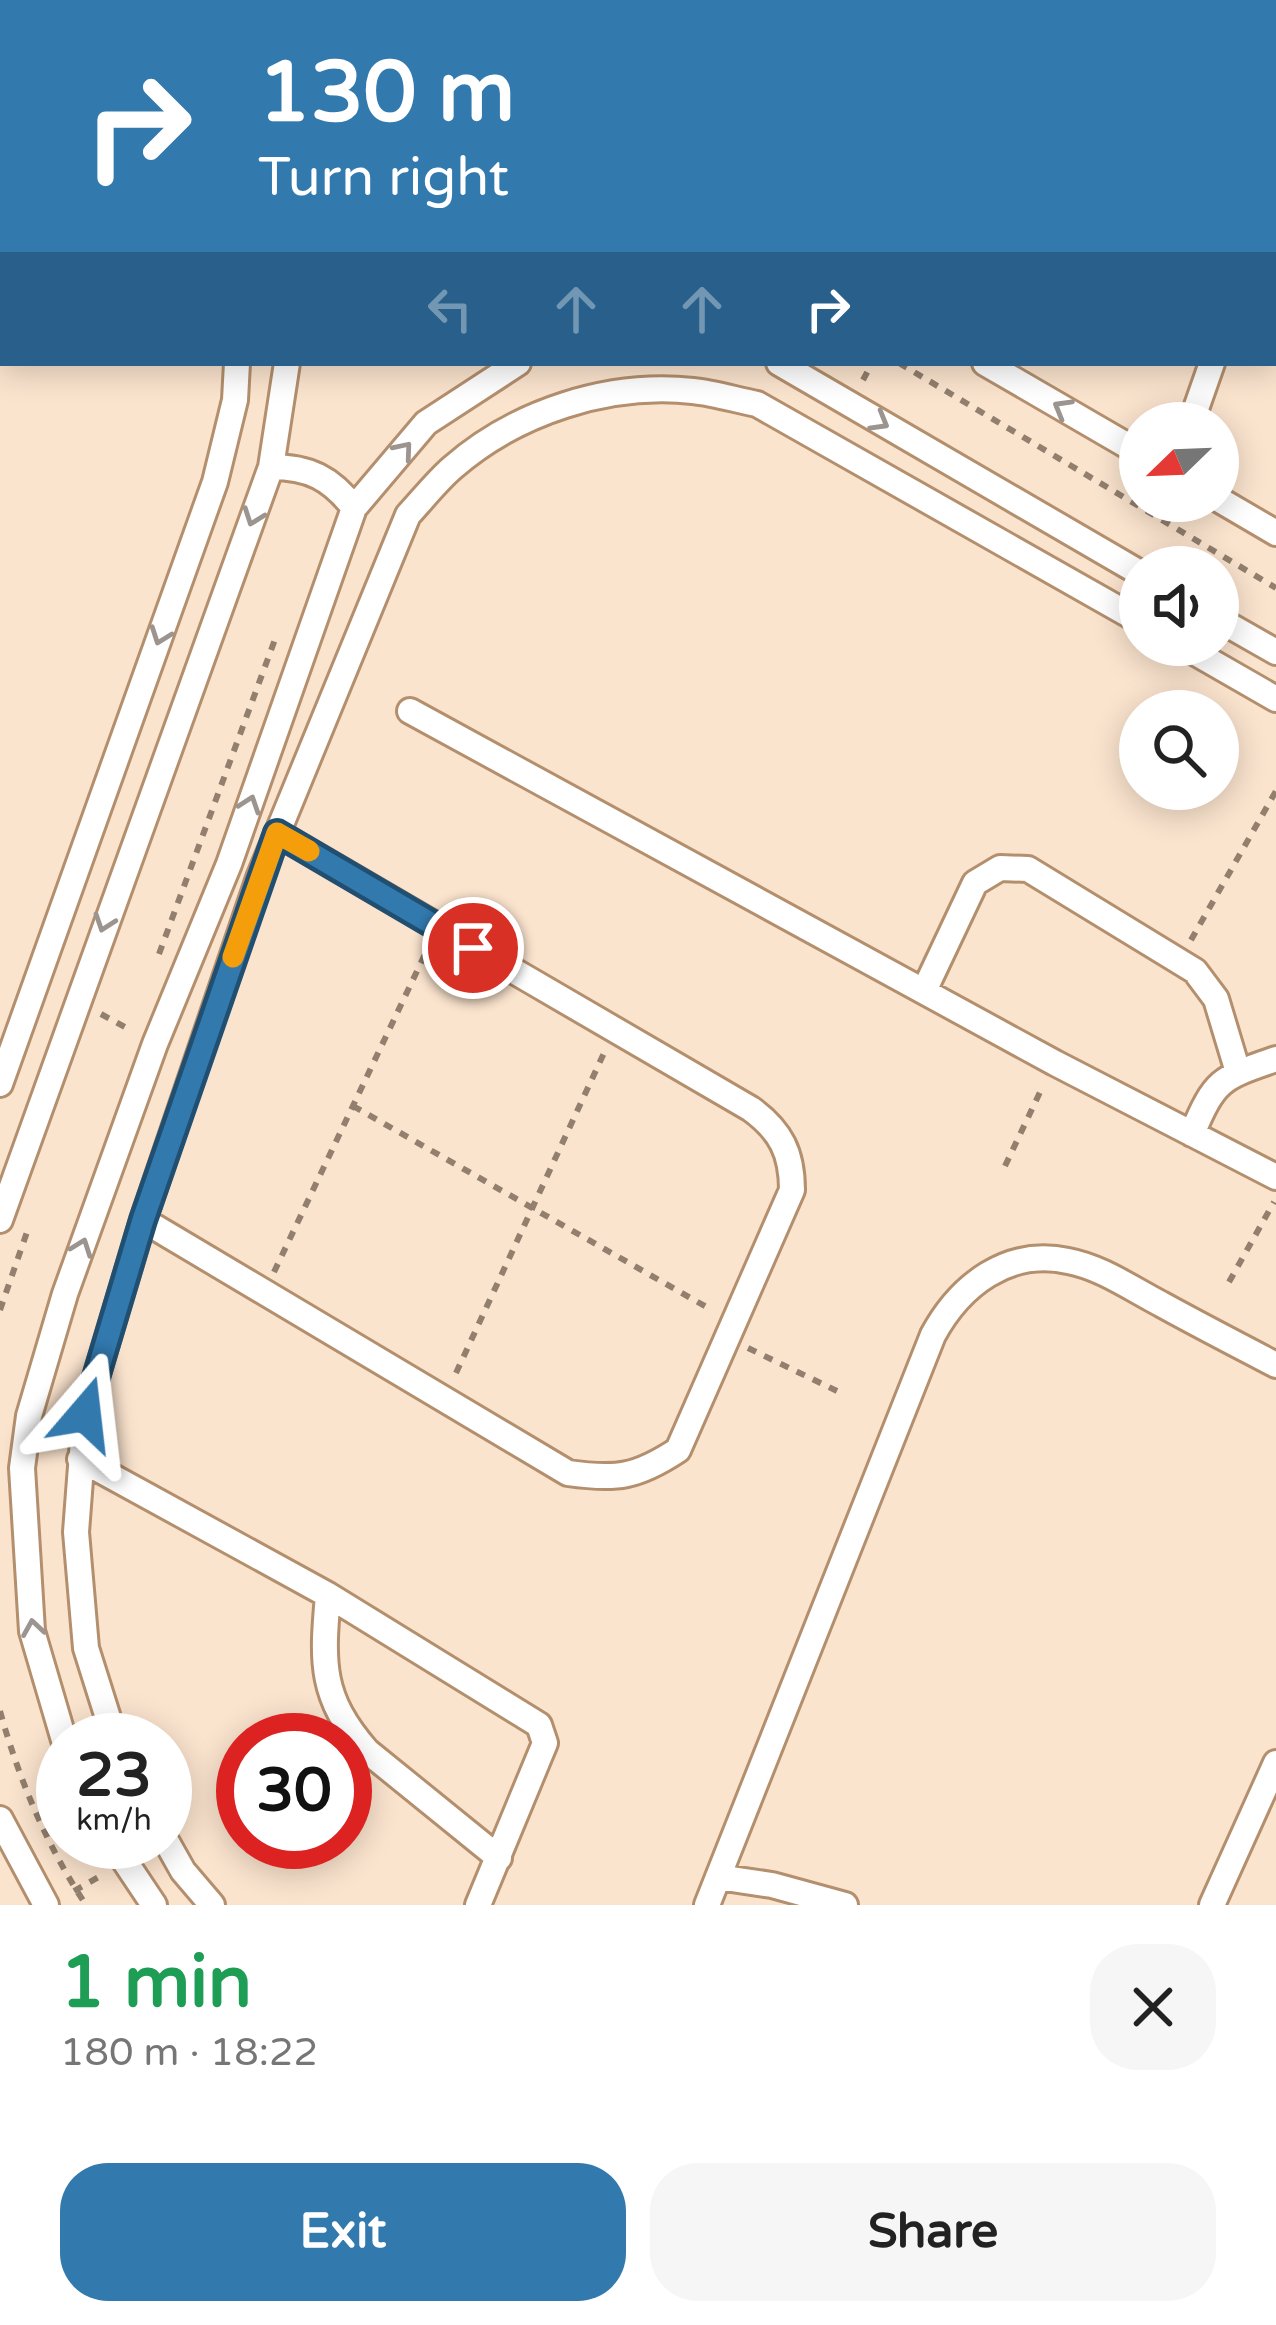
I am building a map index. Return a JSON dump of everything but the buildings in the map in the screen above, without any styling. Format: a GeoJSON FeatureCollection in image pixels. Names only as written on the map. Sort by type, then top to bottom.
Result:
{"type":"FeatureCollection","features":[{"type":"Feature","properties":{"kind":"street"},"geometry":{"type":"LineString","coordinates":[[0,1084],[214,482],[235,400],[237,366]]}},
{"type":"Feature","properties":{"kind":"street"},"geometry":{"type":"LineString","coordinates":[[0,1220],[271,467],[287,366]]}},
{"type":"Feature","properties":{"kind":"street"},"geometry":{"type":"LineString","coordinates":[[56,1713],[32,1631],[22,1468],[29,1415],[65,1294],[155,1044],[229,864],[354,508],[426,423],[513,366]]}},
{"type":"Feature","properties":{"kind":"street"},"geometry":{"type":"LineString","coordinates":[[784,366],[1119,562]]}},
{"type":"Feature","properties":{"kind":"street"},"geometry":{"type":"LineString","coordinates":[[990,366],[1119,441]]}},
{"type":"Feature","properties":{"kind":"street"},"geometry":{"type":"LineString","coordinates":[[1199,402],[1212,366]]}},
{"type":"Feature","properties":{"kind":"street"},"geometry":{"type":"LineString","coordinates":[[107,1713],[86,1648],[76,1532],[85,1414],[143,1220],[259,878],[408,515],[452,468],[505,430],[565,404],[628,391],[693,391],[757,404],[1119,609]]}},
{"type":"Feature","properties":{"kind":"street"},"geometry":{"type":"LineString","coordinates":[[271,467],[296,467],[319,474],[339,488],[354,508]]}},
{"type":"Feature","properties":{"kind":"street"},"geometry":{"type":"LineString","coordinates":[[1239,511],[1276,533]]}},
{"type":"Feature","properties":{"kind":"street"},"geometry":{"type":"LineString","coordinates":[[1047,568],[1067,531]]}},
{"type":"Feature","properties":{"kind":"street"},"geometry":{"type":"LineString","coordinates":[[1239,631],[1276,652]]}},
{"type":"Feature","properties":{"kind":"street"},"geometry":{"type":"LineString","coordinates":[[1219,666],[1276,699]]}},
{"type":"Feature","properties":{"kind":"street"},"geometry":{"type":"LineString","coordinates":[[410,711],[1054,1063],[1276,1177]]}},
{"type":"Feature","properties":{"kind":"street"},"geometry":{"type":"LineString","coordinates":[[143,1220],[568,1473],[607,1478],[645,1472],[678,1450],[793,1190],[785,1143],[751,1109],[277,833]]}},
{"type":"Feature","properties":{"kind":"street"},"geometry":{"type":"LineString","coordinates":[[87,843],[125,863]]}},
{"type":"Feature","properties":{"kind":"street"},"geometry":{"type":"LineString","coordinates":[[229,864],[259,878]]}},
{"type":"Feature","properties":{"kind":"street"},"geometry":{"type":"LineString","coordinates":[[924,991],[976,883],[1000,868],[1028,868],[1195,971],[1216,999],[1238,1072]]}},
{"type":"Feature","properties":{"kind":"street"},"geometry":{"type":"LineString","coordinates":[[1192,1133],[1209,1093],[1238,1072],[1276,1058]]}},
{"type":"Feature","properties":{"kind":"street"},"geometry":{"type":"LineString","coordinates":[[706,1905],[933,1335],[949,1305],[973,1282],[1036,1258],[1069,1261],[1101,1273],[1276,1365]]}},
{"type":"Feature","properties":{"kind":"street"},"geometry":{"type":"LineString","coordinates":[[80,1459],[328,1595],[539,1725],[545,1743],[478,1905]]}},
{"type":"Feature","properties":{"kind":"street"},"geometry":{"type":"LineString","coordinates":[[328,1595],[323,1672],[350,1731],[367,1751],[499,1858]]}},
{"type":"Feature","properties":{"kind":"street"},"geometry":{"type":"LineString","coordinates":[[1212,1905],[1276,1763]]}},
{"type":"Feature","properties":{"kind":"street"},"geometry":{"type":"LineString","coordinates":[[0,1819],[44,1901]]}},
{"type":"Feature","properties":{"kind":"street"},"geometry":{"type":"LineString","coordinates":[[129,1869],[154,1905]]}},
{"type":"Feature","properties":{"kind":"street"},"geometry":{"type":"LineString","coordinates":[[182,1869],[212,1905]]}},
{"type":"Feature","properties":{"kind":"street"},"geometry":{"type":"LineString","coordinates":[[718,1877],[772,1885],[845,1905]]}},
{"type":"Feature","properties":{"kind":"path"},"geometry":{"type":"LineString","coordinates":[[903,366],[1276,588]]}},
{"type":"Feature","properties":{"kind":"path"},"geometry":{"type":"LineString","coordinates":[[1180,958],[1276,790]]}},
{"type":"Feature","properties":{"kind":"path"},"geometry":{"type":"LineString","coordinates":[[265,1291],[438,927]]}},
{"type":"Feature","properties":{"kind":"path"},"geometry":{"type":"LineString","coordinates":[[77,1001],[155,1044]]}},
{"type":"Feature","properties":{"kind":"path"},"geometry":{"type":"LineString","coordinates":[[444,1399],[615,1030]]}},
{"type":"Feature","properties":{"kind":"path"},"geometry":{"type":"LineString","coordinates":[[1005,1166],[1054,1063]]}},
{"type":"Feature","properties":{"kind":"path"},"geometry":{"type":"LineString","coordinates":[[353,1106],[837,1391]]}},
{"type":"Feature","properties":{"kind":"path"},"geometry":{"type":"LineString","coordinates":[[1229,1282],[1276,1199]]}},
{"type":"Feature","properties":{"kind":"path"},"geometry":{"type":"LineString","coordinates":[[0,1711],[30,1799],[86,1905]]}},
{"type":"Feature","properties":{"kind":"path"},"geometry":{"type":"LineString","coordinates":[[44,1901],[76,1890],[99,1869]]}},
{"type":"Feature","properties":{"kind":"slow traffic"},"geometry":{"type":"LineString","coordinates":[[233,957],[277,833],[309,851]]}},
{"type":"Feature","properties":{"kind":"route"},"geometry":{"type":"LineString","coordinates":[[85,1414],[143,1220],[277,833],[473,948]]}}]}
